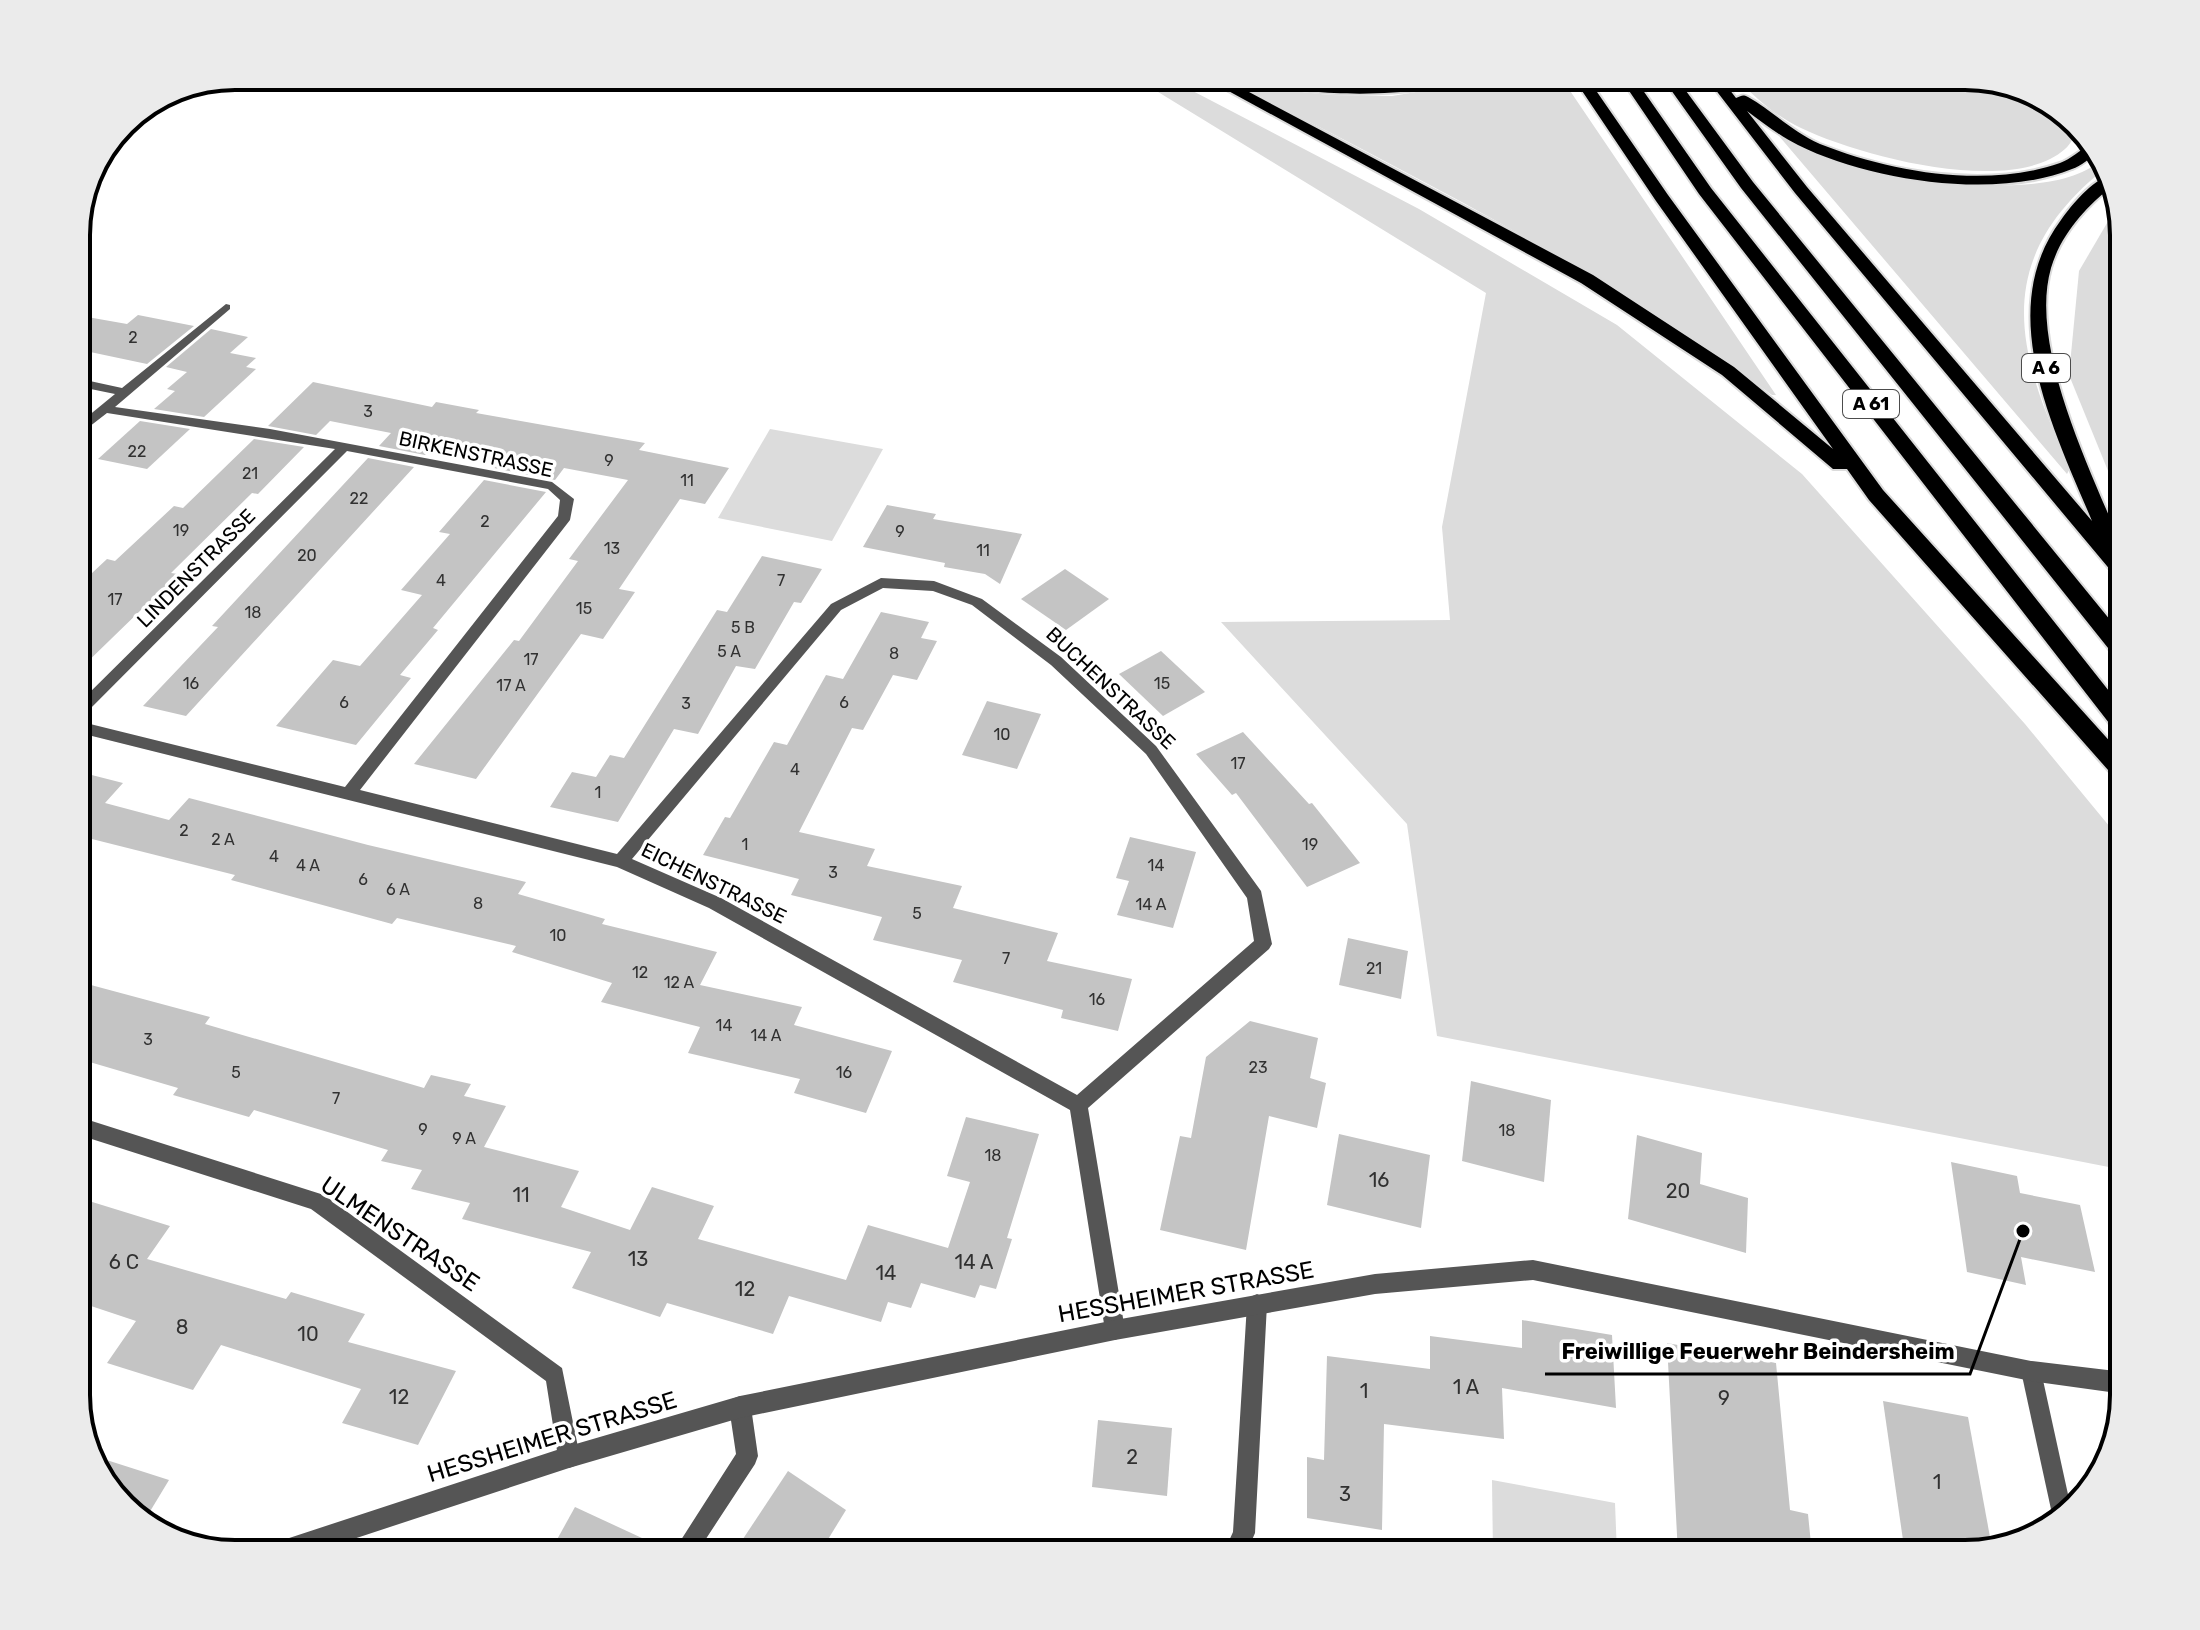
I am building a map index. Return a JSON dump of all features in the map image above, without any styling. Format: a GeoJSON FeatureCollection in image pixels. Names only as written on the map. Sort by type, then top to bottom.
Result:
{"type":"FeatureCollection","features":[{"type":"Feature","properties":{"kind":"highway","name":"A 61"},"geometry":{"type":"LineString","coordinates":[[1234,90],[1587,279],[1728,371],[1876,495]]}},
{"type":"Feature","properties":{"kind":"highway","name":"A 61"},"geometry":{"type":"LineString","coordinates":[[1589,90],[1679,223],[1876,495],[2110,757]]}},
{"type":"Feature","properties":{"kind":"highway","name":"A 61"},"geometry":{"type":"LineString","coordinates":[[1636,90],[1705,191],[2110,708]]}},
{"type":"Feature","properties":{"kind":"highway","name":"A 61"},"geometry":{"type":"LineString","coordinates":[[1678,90],[1757,198],[2110,635]]}},
{"type":"Feature","properties":{"kind":"highway"},"geometry":{"type":"LineString","coordinates":[[1723,90],[1801,190],[2110,556]]}},
{"type":"Feature","properties":{"kind":"highway"},"geometry":{"type":"LineString","coordinates":[[1730,90],[1775,125],[1815,147],[1859,162],[1915,174],[1989,180],[2043,173],[2069,166],[2086,154]]}},
{"type":"Feature","properties":{"kind":"highway","name":"A 6"},"geometry":{"type":"LineString","coordinates":[[2102,188],[2063,225],[2042,270],[2038,309],[2043,360],[2110,537]]}},
{"type":"Feature","properties":{"kind":"street"},"geometry":{"type":"LineString","coordinates":[[90,421],[226,307]]}},
{"type":"Feature","properties":{"kind":"street"},"geometry":{"type":"LineString","coordinates":[[90,385],[125,392]]}},
{"type":"Feature","properties":{"kind":"street","name":"BIRKENSTRASSE"},"geometry":{"type":"LineString","coordinates":[[105,409],[344,447],[552,486],[567,499],[565,517],[349,793]]}},
{"type":"Feature","properties":{"kind":"street","name":"LINDENSTRASSE"},"geometry":{"type":"LineString","coordinates":[[90,702],[344,447]]}},
{"type":"Feature","properties":{"kind":"street","name":"BUCHENSTRASSE"},"geometry":{"type":"LineString","coordinates":[[620,861],[836,607],[881,583],[934,586],[977,602],[1056,661],[1151,750],[1255,896],[1263,944],[1078,1105]]}},
{"type":"Feature","properties":{"kind":"street","name":"EICHENSTRASSE"},"geometry":{"type":"LineString","coordinates":[[90,729],[620,861],[715,903],[1078,1105]]}},
{"type":"Feature","properties":{"kind":"street"},"geometry":{"type":"LineString","coordinates":[[1078,1105],[1115,1330]]}},
{"type":"Feature","properties":{"kind":"street","name":"ULMENSTRASSE"},"geometry":{"type":"LineString","coordinates":[[90,1129],[317,1202],[555,1375],[569,1457]]}},
{"type":"Feature","properties":{"kind":"street","name":"HESSHEIMER STRASSE"},"geometry":{"type":"LineString","coordinates":[[317,1540],[569,1457],[740,1407],[1257,1304],[1375,1284],[1533,1270],[2031,1371],[2110,1381]]}},
{"type":"Feature","properties":{"kind":"street"},"geometry":{"type":"LineString","coordinates":[[1241,1540],[1244,1533],[1257,1304]]}},
{"type":"Feature","properties":{"kind":"street"},"geometry":{"type":"LineString","coordinates":[[2031,1371],[2060,1505]]}},
{"type":"Feature","properties":{"kind":"street"},"geometry":{"type":"LineString","coordinates":[[692,1540],[747,1456],[740,1407]]}},
{"type":"Feature","properties":{"kind":"shaded area"},"geometry":{"type":"Polygon","coordinates":[[[1155,90],[1191,90],[1419,209],[1617,325],[1802,474],[2025,724],[2110,827],[2110,1167],[1437,1036],[1407,824],[1221,622],[1450,620],[1442,527],[1486,293],[1155,90]]]}},
{"type":"Feature","properties":{"kind":"shaded area"},"geometry":{"type":"Polygon","coordinates":[[[1248,90],[1392,96],[1428,90],[1569,90],[1776,395],[1640,305],[1433,187],[1248,90]]]}},
{"type":"Feature","properties":{"kind":"shaded area"},"geometry":{"type":"Polygon","coordinates":[[[1750,91],[1984,91],[2038,109],[2073,138],[2065,149],[2041,163],[2009,170],[1973,171],[1934,167],[1896,160],[1827,139],[1782,118],[1750,91]]]}},
{"type":"Feature","properties":{"kind":"shaded area"},"geometry":{"type":"Polygon","coordinates":[[[1779,136],[1853,166],[1945,183],[2019,185],[2053,181],[2082,172],[2092,165],[2097,176],[2070,200],[2045,235],[2030,270],[2024,306],[2027,344],[2036,383],[2070,468],[2067,474],[1779,136]]]}},
{"type":"Feature","properties":{"kind":"shaded area"},"geometry":{"type":"Polygon","coordinates":[[[2109,219],[2110,476],[2069,375],[2079,271],[2109,219]]]}},
{"type":"Feature","properties":{"kind":"shaded area"},"geometry":{"type":"Polygon","coordinates":[[[770,429],[883,449],[832,541],[718,518],[770,429]]]}},
{"type":"Feature","properties":{"kind":"shaded area"},"geometry":{"type":"Polygon","coordinates":[[[1492,1480],[1615,1503],[1616,1540],[1493,1540],[1492,1480]]]}},
{"type":"Feature","properties":{"kind":"building"},"geometry":{"type":"Polygon","coordinates":[[[138,315],[194,326],[147,364],[90,352],[90,317],[127,324],[138,315]]]}},
{"type":"Feature","properties":{"kind":"building"},"geometry":{"type":"Polygon","coordinates":[[[211,329],[248,337],[230,353],[256,358],[246,367],[256,369],[204,417],[154,409],[175,391],[167,389],[187,372],[166,367],[211,329]]]}},
{"type":"Feature","properties":{"kind":"building"},"geometry":{"type":"Polygon","coordinates":[[[313,382],[432,407],[436,402],[479,410],[476,413],[645,443],[639,450],[729,468],[705,504],[680,499],[619,589],[635,592],[603,639],[581,634],[476,779],[414,764],[514,640],[519,641],[578,561],[569,559],[628,480],[564,468],[555,480],[494,468],[504,455],[436,442],[425,455],[379,446],[391,433],[330,421],[316,435],[268,426],[313,382]]]}},
{"type":"Feature","properties":{"kind":"building"},"geometry":{"type":"Polygon","coordinates":[[[140,421],[190,429],[147,469],[98,459],[140,421]]]}},
{"type":"Feature","properties":{"kind":"building"},"geometry":{"type":"Polygon","coordinates":[[[254,439],[304,447],[258,494],[252,493],[171,573],[178,574],[90,659],[90,575],[107,559],[115,561],[174,506],[183,508],[254,439]]]}},
{"type":"Feature","properties":{"kind":"building"},"geometry":{"type":"Polygon","coordinates":[[[368,458],[414,467],[186,716],[143,706],[218,627],[212,626],[368,458]]]}},
{"type":"Feature","properties":{"kind":"building"},"geometry":{"type":"Polygon","coordinates":[[[484,480],[546,492],[433,628],[438,630],[400,675],[411,678],[356,745],[276,726],[333,660],[360,666],[422,595],[401,590],[450,534],[439,532],[484,480]]]}},
{"type":"Feature","properties":{"kind":"building"},"geometry":{"type":"Polygon","coordinates":[[[887,505],[936,514],[933,519],[1022,534],[1000,584],[985,574],[944,567],[945,563],[863,547],[887,505]]]}},
{"type":"Feature","properties":{"kind":"building"},"geometry":{"type":"Polygon","coordinates":[[[762,556],[822,569],[801,603],[794,602],[755,669],[736,666],[698,734],[674,729],[618,822],[550,807],[572,772],[596,777],[610,755],[624,758],[717,610],[727,612],[762,556]]]}},
{"type":"Feature","properties":{"kind":"building"},"geometry":{"type":"Polygon","coordinates":[[[1065,569],[1109,599],[1066,630],[1021,599],[1065,569]]]}},
{"type":"Feature","properties":{"kind":"building"},"geometry":{"type":"Polygon","coordinates":[[[881,612],[929,622],[921,638],[937,641],[917,680],[893,675],[863,730],[852,728],[799,832],[875,849],[867,866],[962,886],[953,908],[1058,933],[1047,961],[1132,979],[1118,1031],[1061,1018],[1063,1010],[953,982],[962,960],[873,940],[882,917],[791,895],[799,879],[703,855],[725,817],[730,818],[774,742],[787,745],[826,675],[843,679],[881,612]]]}},
{"type":"Feature","properties":{"kind":"building"},"geometry":{"type":"Polygon","coordinates":[[[1161,651],[1205,692],[1163,716],[1119,674],[1161,651]]]}},
{"type":"Feature","properties":{"kind":"building"},"geometry":{"type":"Polygon","coordinates":[[[987,701],[1041,714],[1017,769],[962,755],[987,701]]]}},
{"type":"Feature","properties":{"kind":"building"},"geometry":{"type":"Polygon","coordinates":[[[1243,732],[1309,804],[1312,803],[1360,863],[1307,887],[1236,793],[1232,795],[1196,754],[1243,732]]]}},
{"type":"Feature","properties":{"kind":"building"},"geometry":{"type":"Polygon","coordinates":[[[90,775],[123,783],[105,803],[169,820],[189,798],[526,882],[518,894],[605,919],[602,924],[717,952],[700,985],[802,1007],[794,1025],[892,1051],[866,1113],[794,1093],[800,1079],[688,1053],[700,1027],[601,1002],[612,983],[512,952],[516,946],[397,918],[392,924],[231,880],[235,875],[90,839],[90,775]]]}},
{"type":"Feature","properties":{"kind":"building"},"geometry":{"type":"Polygon","coordinates":[[[1130,837],[1196,852],[1173,928],[1117,915],[1129,881],[1116,878],[1130,837]]]}},
{"type":"Feature","properties":{"kind":"building"},"geometry":{"type":"Polygon","coordinates":[[[1348,938],[1408,951],[1401,999],[1339,985],[1348,938]]]}},
{"type":"Feature","properties":{"kind":"building"},"geometry":{"type":"Polygon","coordinates":[[[90,985],[210,1017],[205,1024],[424,1088],[431,1075],[471,1084],[464,1096],[506,1106],[484,1147],[579,1171],[561,1207],[630,1230],[652,1187],[714,1206],[698,1239],[846,1280],[868,1225],[948,1248],[970,1182],[947,1176],[966,1117],[1039,1134],[1007,1238],[1012,1239],[996,1289],[980,1285],[975,1298],[921,1283],[911,1308],[888,1302],[881,1322],[789,1296],[773,1334],[667,1303],[660,1317],[572,1288],[591,1252],[462,1219],[470,1203],[411,1189],[422,1170],[381,1161],[388,1150],[254,1110],[249,1117],[173,1095],[178,1088],[90,1062],[90,985]]]}},
{"type":"Feature","properties":{"kind":"building"},"geometry":{"type":"Polygon","coordinates":[[[1250,1021],[1318,1038],[1310,1078],[1326,1083],[1317,1128],[1269,1116],[1246,1250],[1160,1230],[1180,1136],[1191,1138],[1206,1057],[1250,1021]]]}},
{"type":"Feature","properties":{"kind":"building"},"geometry":{"type":"Polygon","coordinates":[[[1471,1081],[1551,1100],[1544,1182],[1462,1161],[1471,1081]]]}},
{"type":"Feature","properties":{"kind":"building"},"geometry":{"type":"Polygon","coordinates":[[[1339,1134],[1430,1155],[1421,1228],[1327,1205],[1339,1134]]]}},
{"type":"Feature","properties":{"kind":"building"},"geometry":{"type":"Polygon","coordinates":[[[1637,1135],[1702,1153],[1700,1184],[1748,1198],[1746,1253],[1628,1219],[1637,1135]]]}},
{"type":"Feature","properties":{"kind":"building"},"geometry":{"type":"Polygon","coordinates":[[[1951,1162],[2017,1176],[2020,1193],[2080,1205],[2095,1272],[2021,1257],[2026,1285],[1967,1272],[1951,1162]]]}},
{"type":"Feature","properties":{"kind":"building"},"geometry":{"type":"Polygon","coordinates":[[[90,1201],[170,1226],[147,1259],[286,1299],[291,1292],[365,1314],[348,1342],[456,1371],[418,1445],[342,1423],[361,1389],[221,1345],[193,1390],[107,1363],[136,1321],[90,1306],[90,1201]]]}},
{"type":"Feature","properties":{"kind":"building"},"geometry":{"type":"Polygon","coordinates":[[[1522,1320],[1612,1335],[1616,1408],[1502,1388],[1504,1439],[1384,1424],[1382,1530],[1307,1518],[1307,1457],[1324,1460],[1327,1356],[1430,1369],[1430,1336],[1522,1348],[1522,1320]]]}},
{"type":"Feature","properties":{"kind":"building"},"geometry":{"type":"Polygon","coordinates":[[[1667,1343],[1776,1363],[1790,1510],[1808,1514],[1811,1540],[1677,1540],[1667,1343]]]}},
{"type":"Feature","properties":{"kind":"building"},"geometry":{"type":"Polygon","coordinates":[[[1883,1401],[1968,1417],[1990,1538],[1903,1540],[1883,1401]]]}},
{"type":"Feature","properties":{"kind":"building"},"geometry":{"type":"Polygon","coordinates":[[[1098,1420],[1172,1428],[1167,1496],[1092,1487],[1098,1420]]]}},
{"type":"Feature","properties":{"kind":"building"},"geometry":{"type":"Polygon","coordinates":[[[105,1460],[169,1480],[150,1512],[126,1491],[105,1460]]]}},
{"type":"Feature","properties":{"kind":"building"},"geometry":{"type":"Polygon","coordinates":[[[788,1471],[846,1510],[828,1540],[742,1540],[788,1471]]]}},
{"type":"Feature","properties":{"kind":"building"},"geometry":{"type":"Polygon","coordinates":[[[575,1507],[646,1540],[557,1540],[575,1507]]]}},
{"type":"Feature","properties":{"kind":"place","name":"Freiwillige Feuerwehr Beindersheim"},"geometry":{"type":"Point","coordinates":[2023,1231]}}]}
